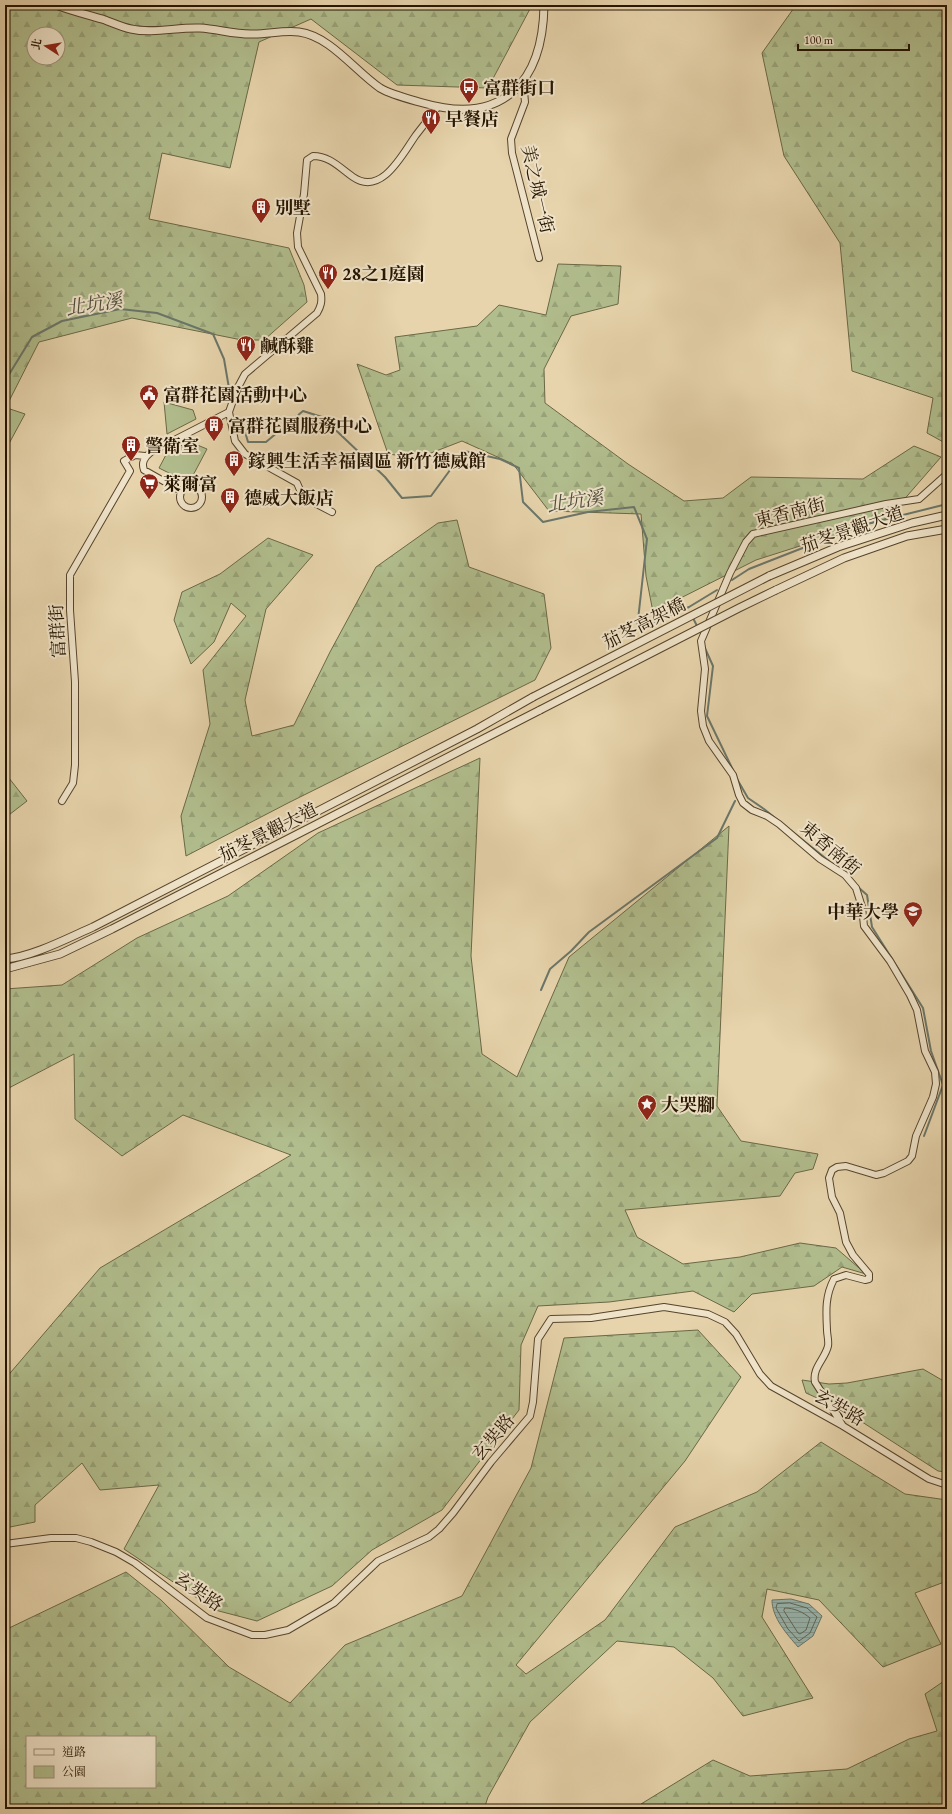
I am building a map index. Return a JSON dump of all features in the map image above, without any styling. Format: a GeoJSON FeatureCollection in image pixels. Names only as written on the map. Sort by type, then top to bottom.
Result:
{"type":"FeatureCollection","features":[{"type":"Feature","properties":{"kind":"street"},"geometry":{"type":"LineString","coordinates":[[56,5],[131,29],[146,30],[201,28],[235,33],[254,34],[288,31],[312,35],[325,42],[363,76],[382,89],[407,99],[437,108],[451,110],[470,110],[484,107],[499,101],[523,81],[534,63],[541,36],[544,5]]}},
{"type":"Feature","properties":{"kind":"street","name":"美之城一街"},"geometry":{"type":"LineString","coordinates":[[523,81],[526,102],[511,139],[512,153],[539,258]]}},
{"type":"Feature","properties":{"kind":"street"},"geometry":{"type":"LineString","coordinates":[[332,512],[303,497],[297,483],[245,454],[235,441],[229,412],[237,388],[245,374],[317,313],[322,302],[321,294],[298,246],[297,233],[304,194],[307,160],[313,156],[329,158],[358,180],[377,181],[388,174],[402,157],[437,108]]}},
{"type":"Feature","properties":{"kind":"street"},"geometry":{"type":"LineString","coordinates":[[142,466],[130,471],[124,461],[135,456],[145,456],[229,412]]}},
{"type":"Feature","properties":{"kind":"street"},"geometry":{"type":"LineString","coordinates":[[142,466],[145,456]]}},
{"type":"Feature","properties":{"kind":"street"},"geometry":{"type":"LineString","coordinates":[[142,466],[147,473],[181,491]]}},
{"type":"Feature","properties":{"kind":"street","name":"富群街"},"geometry":{"type":"LineString","coordinates":[[62,802],[73,783],[75,765],[75,682],[70,610],[70,575],[130,471]]}},
{"type":"Feature","properties":{"kind":"street","name":"東香南街"},"geometry":{"type":"LineString","coordinates":[[843,1426],[815,1382],[814,1378],[815,1372],[828,1344],[826,1302],[828,1289],[834,1279],[846,1275],[865,1280],[869,1278],[870,1274],[853,1255],[846,1242],[840,1213],[832,1198],[829,1178],[832,1170],[837,1167],[846,1166],[876,1175],[908,1162],[912,1156],[916,1136],[933,1097],[936,1084],[935,1072],[925,1051],[916,1010],[910,995],[890,961],[864,926],[862,907],[856,888],[845,875],[820,859],[779,824],[768,816],[752,810],[743,804],[728,766],[709,741],[703,726],[701,711],[705,669],[701,641],[730,573],[746,542],[753,534],[886,504],[919,499],[947,474]]}},
{"type":"Feature","properties":{"kind":"street","name":"茄苳景觀大道"},"geometry":{"type":"LineString","coordinates":[[769,576],[838,547],[912,523],[947,515]]}},
{"type":"Feature","properties":{"kind":"street","name":"茄苳景觀大道"},"geometry":{"type":"LineString","coordinates":[[776,590],[844,558],[907,536],[947,529]]}},
{"type":"Feature","properties":{"kind":"street","name":"茄苳高架橋"},"geometry":{"type":"LineString","coordinates":[[533,697],[769,576]]}},
{"type":"Feature","properties":{"kind":"street","name":"茄苳高架橋"},"geometry":{"type":"LineString","coordinates":[[540,710],[776,590]]}},
{"type":"Feature","properties":{"kind":"street","name":"茄苳景觀大道"},"geometry":{"type":"LineString","coordinates":[[5,959],[62,942],[93,927],[477,729],[533,697]]}},
{"type":"Feature","properties":{"kind":"street","name":"茄苳景觀大道"},"geometry":{"type":"LineString","coordinates":[[5,969],[60,954],[112,929],[540,710]]}},
{"type":"Feature","properties":{"kind":"street","name":"玄奘路"},"geometry":{"type":"LineString","coordinates":[[5,1544],[51,1538],[76,1538],[91,1542],[116,1552],[135,1563],[207,1618],[252,1635],[265,1635],[288,1630],[334,1603],[378,1561],[430,1536],[439,1529],[453,1513],[491,1462],[530,1416],[533,1402],[536,1348],[538,1339],[551,1320],[591,1318],[664,1307],[708,1314],[725,1322],[736,1334],[760,1374],[771,1386],[843,1426],[929,1479],[947,1485]]}},
{"type":"Feature","properties":{"kind":"green space"},"geometry":{"type":"Polygon","coordinates":[[[5,5],[530,5],[531,7],[488,88],[397,85],[311,19],[259,42],[230,168],[162,153],[149,219],[289,248],[304,285],[307,302],[264,340],[242,340],[132,318],[39,342],[5,409],[5,5]]]}},
{"type":"Feature","properties":{"kind":"green space"},"geometry":{"type":"Polygon","coordinates":[[[796,5],[944,5],[947,11],[947,444],[927,433],[933,398],[852,371],[840,243],[784,156],[762,53],[796,5]]]}},
{"type":"Feature","properties":{"kind":"green space"},"geometry":{"type":"Polygon","coordinates":[[[558,264],[621,266],[618,304],[571,316],[544,369],[545,403],[628,464],[684,501],[723,498],[751,477],[863,479],[914,446],[941,457],[888,518],[756,560],[653,612],[646,576],[641,514],[549,511],[513,464],[462,441],[418,458],[388,454],[357,364],[386,375],[400,370],[395,337],[477,326],[499,305],[546,315],[558,264]]]}},
{"type":"Feature","properties":{"kind":"green space"},"geometry":{"type":"Polygon","coordinates":[[[164,402],[193,410],[196,419],[167,434],[164,402]]]}},
{"type":"Feature","properties":{"kind":"green space"},"geometry":{"type":"Polygon","coordinates":[[[10,409],[25,414],[5,451],[5,418],[10,409]]]}},
{"type":"Feature","properties":{"kind":"green space"},"geometry":{"type":"Polygon","coordinates":[[[190,442],[207,449],[189,483],[159,468],[168,451],[190,442]]]}},
{"type":"Feature","properties":{"kind":"green space"},"geometry":{"type":"Polygon","coordinates":[[[457,520],[469,567],[544,594],[551,648],[535,680],[288,803],[186,856],[181,816],[210,724],[203,670],[246,616],[231,603],[214,642],[191,664],[174,620],[182,592],[220,574],[268,538],[313,555],[266,609],[245,700],[252,736],[294,725],[330,652],[376,567],[438,523],[457,520]]]}},
{"type":"Feature","properties":{"kind":"green space"},"geometry":{"type":"Polygon","coordinates":[[[480,758],[471,956],[482,1054],[517,1077],[569,957],[729,826],[717,1106],[741,1141],[818,1154],[813,1169],[795,1173],[780,1196],[625,1210],[637,1237],[683,1264],[740,1257],[800,1243],[836,1248],[866,1274],[842,1267],[814,1286],[752,1294],[734,1312],[693,1291],[609,1302],[538,1306],[521,1345],[519,1410],[442,1510],[372,1550],[332,1586],[257,1621],[215,1610],[124,1549],[159,1485],[100,1490],[82,1463],[35,1505],[35,1522],[5,1528],[5,1379],[100,1268],[291,1155],[183,1115],[122,1156],[75,1119],[74,1054],[5,1090],[5,989],[62,985],[137,938],[228,896],[318,833],[480,758]]]}},
{"type":"Feature","properties":{"kind":"green space"},"geometry":{"type":"Polygon","coordinates":[[[5,773],[27,801],[5,818],[5,773]]]}},
{"type":"Feature","properties":{"kind":"green space"},"geometry":{"type":"Polygon","coordinates":[[[698,1330],[741,1377],[685,1461],[516,1665],[526,1674],[605,1620],[675,1527],[757,1492],[821,1442],[905,1494],[947,1500],[947,1581],[915,1593],[941,1644],[883,1667],[819,1600],[767,1589],[762,1617],[813,1698],[743,1716],[713,1678],[674,1647],[617,1641],[530,1722],[488,1797],[484,1809],[6,1809],[5,1630],[126,1572],[161,1600],[229,1667],[290,1703],[345,1645],[462,1596],[531,1468],[564,1338],[698,1330]]]}},
{"type":"Feature","properties":{"kind":"green space"},"geometry":{"type":"Polygon","coordinates":[[[923,1369],[947,1383],[947,1472],[938,1471],[842,1409],[806,1393],[802,1380],[829,1384],[847,1383],[923,1369]]]}},
{"type":"Feature","properties":{"kind":"green space"},"geometry":{"type":"Polygon","coordinates":[[[947,1679],[947,1809],[638,1809],[641,1804],[713,1760],[750,1776],[847,1769],[909,1739],[937,1731],[925,1694],[947,1679]]]}},
{"type":"Feature","properties":{"kind":"water"},"geometry":{"type":"Polygon","coordinates":[[[791,1599],[809,1604],[822,1616],[813,1636],[798,1647],[777,1619],[772,1600],[791,1599]]]}},
{"type":"Feature","properties":{"kind":"waterway","name":"北坑溪"},"geometry":{"type":"LineString","coordinates":[[5,381],[32,337],[62,321],[120,309],[157,313],[213,334],[224,359],[231,400]]}},
{"type":"Feature","properties":{"kind":"waterway","name":"北坑溪"},"geometry":{"type":"LineString","coordinates":[[241,418],[248,442],[266,442],[303,411],[322,417],[385,477],[402,498],[431,496],[464,451],[500,459],[519,468],[523,502],[543,522],[588,512],[634,507],[647,539],[637,629],[689,607],[717,590]]}},
{"type":"Feature","properties":{"kind":"waterway","name":"北坑溪"},"geometry":{"type":"LineString","coordinates":[[732,580],[749,569],[859,526],[947,504]]}},
{"type":"Feature","properties":{"kind":"waterway"},"geometry":{"type":"LineString","coordinates":[[693,618],[698,628]]}},
{"type":"Feature","properties":{"kind":"waterway"},"geometry":{"type":"LineString","coordinates":[[704,646],[713,666],[707,716],[733,770]]}},
{"type":"Feature","properties":{"kind":"waterway"},"geometry":{"type":"LineString","coordinates":[[737,779],[748,798],[834,865]]}},
{"type":"Feature","properties":{"kind":"waterway"},"geometry":{"type":"LineString","coordinates":[[541,990],[550,969],[571,951],[589,932],[717,838],[735,801]]}},
{"type":"Feature","properties":{"kind":"waterway"},"geometry":{"type":"LineString","coordinates":[[858,887],[867,895],[872,927],[923,1008],[931,1051],[943,1085],[924,1136]]}},
{"type":"Feature","properties":{"kind":"place","name":"富群街口"},"geometry":{"type":"Point","coordinates":[469,104]}},
{"type":"Feature","properties":{"kind":"place","name":"早餐店"},"geometry":{"type":"Point","coordinates":[431,135]}},
{"type":"Feature","properties":{"kind":"place","name":"別墅"},"geometry":{"type":"Point","coordinates":[261,224]}},
{"type":"Feature","properties":{"kind":"place","name":"28之1庭園"},"geometry":{"type":"Point","coordinates":[328,290]}},
{"type":"Feature","properties":{"kind":"place","name":"鹹酥雞"},"geometry":{"type":"Point","coordinates":[246,362]}},
{"type":"Feature","properties":{"kind":"place","name":"富群花園活動中心"},"geometry":{"type":"Point","coordinates":[149,411]}},
{"type":"Feature","properties":{"kind":"place","name":"富群花園服務中心"},"geometry":{"type":"Point","coordinates":[214,442]}},
{"type":"Feature","properties":{"kind":"place","name":"警衛室"},"geometry":{"type":"Point","coordinates":[131,462]}},
{"type":"Feature","properties":{"kind":"place","name":"鎵興生活幸福園區 新竹德威館"},"geometry":{"type":"Point","coordinates":[234,477]}},
{"type":"Feature","properties":{"kind":"place","name":"萊爾富"},"geometry":{"type":"Point","coordinates":[149,500]}},
{"type":"Feature","properties":{"kind":"place","name":"德威大飯店"},"geometry":{"type":"Point","coordinates":[230,514]}},
{"type":"Feature","properties":{"kind":"place","name":"中華大學"},"geometry":{"type":"Point","coordinates":[913,928]}},
{"type":"Feature","properties":{"kind":"place","name":"大哭腳"},"geometry":{"type":"Point","coordinates":[647,1121]}}]}
